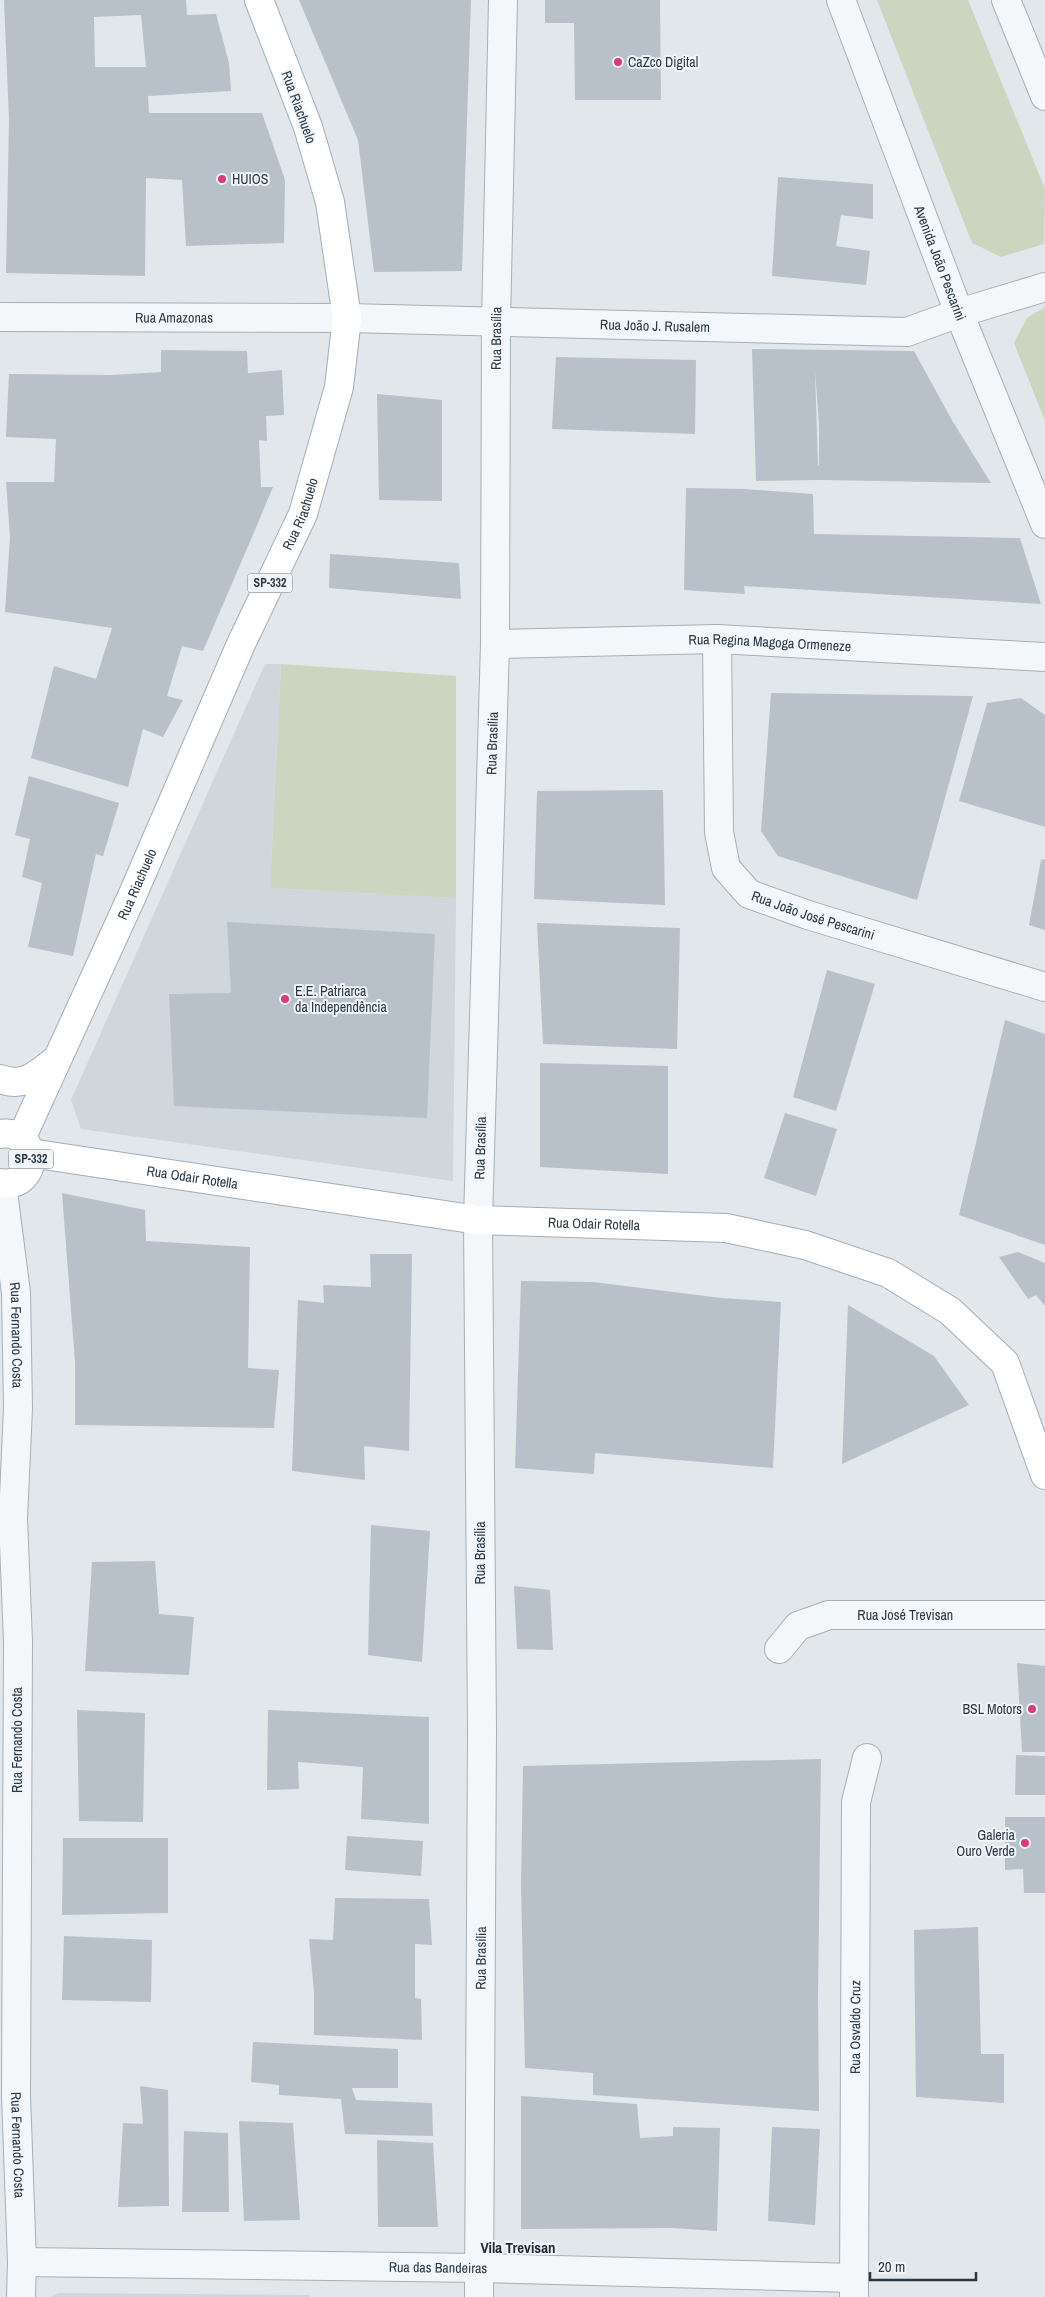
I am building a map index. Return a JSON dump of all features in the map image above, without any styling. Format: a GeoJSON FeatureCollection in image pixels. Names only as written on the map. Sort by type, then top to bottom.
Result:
{"type":"FeatureCollection","features":[{"type":"Feature","properties":{"kind":"main road","name":"Rua Riachuelo"},"geometry":{"type":"LineString","coordinates":[[17,1142],[57,1060],[132,896],[241,644],[303,514],[339,387],[347,318],[330,202],[308,127],[259,0]]}},
{"type":"Feature","properties":{"kind":"main road"},"geometry":{"type":"LineString","coordinates":[[0,1079],[13,1084],[30,1080],[57,1060]]}},
{"type":"Feature","properties":{"kind":"main road","name":"Rua Odair Rotella"},"geometry":{"type":"LineString","coordinates":[[17,1142],[478,1220],[726,1228],[805,1245],[888,1273],[950,1311],[1005,1363],[1045,1475]]}},
{"type":"Feature","properties":{"kind":"main road","name":"SP-332"},"geometry":{"type":"LineString","coordinates":[[1,1184],[12,1184],[21,1179],[27,1172],[31,1162],[17,1142]]}},
{"type":"Feature","properties":{"kind":"street","name":"Rua Brasília"},"geometry":{"type":"LineString","coordinates":[[479,2297],[482,1731],[478,1220],[494,644],[496,322],[503,0]]}},
{"type":"Feature","properties":{"kind":"street","name":"Avenida João Pescarini"},"geometry":{"type":"LineString","coordinates":[[840,0],[959,313],[1045,524]]}},
{"type":"Feature","properties":{"kind":"street"},"geometry":{"type":"LineString","coordinates":[[1006,0],[1045,96]]}},
{"type":"Feature","properties":{"kind":"street","name":"Rua João J. Rusalem"},"geometry":{"type":"LineString","coordinates":[[347,318],[907,332],[959,313],[1045,287]]}},
{"type":"Feature","properties":{"kind":"street","name":"Rua Amazonas"},"geometry":{"type":"LineString","coordinates":[[0,317],[347,318]]}},
{"type":"Feature","properties":{"kind":"street","name":"Rua Regina Magoga Ormeneze"},"geometry":{"type":"LineString","coordinates":[[494,644],[717,639],[1045,657]]}},
{"type":"Feature","properties":{"kind":"street","name":"Rua João José Pescarini"},"geometry":{"type":"LineString","coordinates":[[717,639],[719,832],[726,868],[749,894],[808,915],[1045,987]]}},
{"type":"Feature","properties":{"kind":"street","name":"Rua Fernando Costa"},"geometry":{"type":"LineString","coordinates":[[1,1184],[16,1293],[18,1399],[13,1519],[18,1641],[8,2095],[22,2262],[21,2297]]}},
{"type":"Feature","properties":{"kind":"street","name":"Rua José Trevisan"},"geometry":{"type":"LineString","coordinates":[[779,1649],[798,1626],[829,1614],[1045,1615]]}},
{"type":"Feature","properties":{"kind":"street","name":"Rua Osvaldo Cruz"},"geometry":{"type":"LineString","coordinates":[[854,2287],[856,1802],[867,1758]]}},
{"type":"Feature","properties":{"kind":"street","name":"Rua das Bandeiras"},"geometry":{"type":"LineString","coordinates":[[22,2262],[480,2268],[854,2287]]}},
{"type":"Feature","properties":{"kind":"shaded area","name":"E.E. Patriarca da Independência"},"geometry":{"type":"Polygon","coordinates":[[[265,664],[281,664],[270,888],[456,898],[453,1181],[81,1129],[71,1100],[265,664]]]}},
{"type":"Feature","properties":{"kind":"shaded area"},"geometry":{"type":"Polygon","coordinates":[[[58,2293],[310,2295],[310,2297],[51,2297],[58,2293]]]}},
{"type":"Feature","properties":{"kind":"green space"},"geometry":{"type":"Polygon","coordinates":[[[877,0],[968,0],[1045,189],[1044,244],[1001,257],[972,243],[877,0]]]}},
{"type":"Feature","properties":{"kind":"green space"},"geometry":{"type":"Polygon","coordinates":[[[1045,307],[1045,421],[1014,343],[1027,318],[1045,307]]]}},
{"type":"Feature","properties":{"kind":"green space"},"geometry":{"type":"Polygon","coordinates":[[[281,664],[456,676],[456,898],[270,888],[281,664]]]}},
{"type":"Feature","properties":{"kind":"building"},"geometry":{"type":"Polygon","coordinates":[[[4,0],[186,0],[187,15],[216,14],[229,63],[231,91],[148,96],[149,113],[262,113],[285,180],[284,243],[186,246],[182,180],[146,178],[145,276],[6,273],[9,119],[4,0]],[[141,15],[94,17],[95,67],[146,67],[141,15]]]}},
{"type":"Feature","properties":{"kind":"building"},"geometry":{"type":"Polygon","coordinates":[[[299,0],[471,0],[462,271],[374,272],[358,140],[299,0]]]}},
{"type":"Feature","properties":{"kind":"building","name":"CaZco Digital"},"geometry":{"type":"Polygon","coordinates":[[[545,0],[660,0],[661,100],[575,100],[574,23],[545,23],[545,0]]]}},
{"type":"Feature","properties":{"kind":"building"},"geometry":{"type":"Polygon","coordinates":[[[778,177],[873,184],[873,219],[841,215],[836,246],[870,251],[866,285],[772,276],[778,177]]]}},
{"type":"Feature","properties":{"kind":"building"},"geometry":{"type":"Polygon","coordinates":[[[752,349],[914,351],[953,422],[991,483],[819,480],[756,481],[752,349]],[[815,371],[818,465],[819,424],[815,371]]]}},
{"type":"Feature","properties":{"kind":"building"},"geometry":{"type":"Polygon","coordinates":[[[161,350],[247,351],[248,373],[282,370],[284,415],[266,416],[267,441],[259,440],[261,487],[273,487],[203,651],[182,646],[167,696],[183,700],[163,737],[143,729],[128,787],[31,758],[54,666],[96,679],[112,628],[5,612],[10,537],[6,482],[54,482],[56,439],[6,437],[9,374],[111,375],[161,372],[161,350]]]}},
{"type":"Feature","properties":{"kind":"building"},"geometry":{"type":"Polygon","coordinates":[[[556,357],[696,360],[695,434],[552,429],[556,357]]]}},
{"type":"Feature","properties":{"kind":"building"},"geometry":{"type":"Polygon","coordinates":[[[377,394],[442,400],[442,501],[379,500],[377,394]]]}},
{"type":"Feature","properties":{"kind":"building"},"geometry":{"type":"Polygon","coordinates":[[[686,488],[745,489],[813,494],[814,534],[1020,538],[1041,604],[744,586],[745,594],[684,590],[686,488]]]}},
{"type":"Feature","properties":{"kind":"building"},"geometry":{"type":"Polygon","coordinates":[[[330,554],[459,563],[461,599],[329,588],[330,554]]]}},
{"type":"Feature","properties":{"kind":"building"},"geometry":{"type":"Polygon","coordinates":[[[771,693],[973,696],[917,900],[778,856],[761,831],[771,693]]]}},
{"type":"Feature","properties":{"kind":"building"},"geometry":{"type":"Polygon","coordinates":[[[1021,698],[1045,715],[1045,827],[959,801],[987,703],[1021,698]]]}},
{"type":"Feature","properties":{"kind":"building"},"geometry":{"type":"Polygon","coordinates":[[[29,776],[119,803],[103,856],[96,854],[73,956],[28,947],[42,883],[22,877],[30,839],[15,835],[29,776]]]}},
{"type":"Feature","properties":{"kind":"building"},"geometry":{"type":"Polygon","coordinates":[[[663,790],[665,905],[534,899],[537,791],[663,790]]]}},
{"type":"Feature","properties":{"kind":"building"},"geometry":{"type":"Polygon","coordinates":[[[1045,859],[1045,930],[1029,925],[1041,860],[1045,859]]]}},
{"type":"Feature","properties":{"kind":"building"},"geometry":{"type":"Polygon","coordinates":[[[227,922],[435,934],[427,1118],[174,1106],[169,994],[231,993],[227,922]]]}},
{"type":"Feature","properties":{"kind":"building"},"geometry":{"type":"Polygon","coordinates":[[[537,923],[680,928],[677,1049],[543,1044],[537,923]]]}},
{"type":"Feature","properties":{"kind":"building"},"geometry":{"type":"Polygon","coordinates":[[[827,970],[875,984],[836,1111],[793,1097],[827,970]]]}},
{"type":"Feature","properties":{"kind":"building"},"geometry":{"type":"Polygon","coordinates":[[[1005,1020],[1045,1034],[1045,1245],[959,1215],[1005,1020]]]}},
{"type":"Feature","properties":{"kind":"building"},"geometry":{"type":"Polygon","coordinates":[[[540,1063],[668,1066],[668,1174],[540,1167],[540,1063]]]}},
{"type":"Feature","properties":{"kind":"building"},"geometry":{"type":"Polygon","coordinates":[[[785,1113],[837,1129],[816,1196],[764,1178],[785,1113]]]}},
{"type":"Feature","properties":{"kind":"building"},"geometry":{"type":"Polygon","coordinates":[[[62,1193],[145,1210],[146,1241],[250,1247],[248,1368],[279,1370],[274,1428],[75,1425],[75,1362],[62,1193]]]}},
{"type":"Feature","properties":{"kind":"building"},"geometry":{"type":"Polygon","coordinates":[[[1018,1252],[1045,1263],[1045,1306],[1036,1295],[1028,1299],[999,1257],[1018,1252]]]}},
{"type":"Feature","properties":{"kind":"building"},"geometry":{"type":"Polygon","coordinates":[[[370,1254],[412,1254],[409,1451],[364,1446],[365,1480],[292,1471],[298,1300],[324,1303],[323,1285],[371,1287],[370,1254]]]}},
{"type":"Feature","properties":{"kind":"building"},"geometry":{"type":"Polygon","coordinates":[[[521,1281],[593,1282],[721,1298],[781,1302],[773,1468],[595,1453],[594,1474],[515,1468],[521,1281]]]}},
{"type":"Feature","properties":{"kind":"building"},"geometry":{"type":"Polygon","coordinates":[[[848,1305],[934,1356],[969,1405],[842,1464],[848,1305]]]}},
{"type":"Feature","properties":{"kind":"building"},"geometry":{"type":"Polygon","coordinates":[[[371,1525],[430,1531],[422,1662],[368,1655],[371,1525]]]}},
{"type":"Feature","properties":{"kind":"building"},"geometry":{"type":"Polygon","coordinates":[[[155,1561],[159,1614],[194,1617],[189,1675],[85,1671],[92,1562],[155,1561]]]}},
{"type":"Feature","properties":{"kind":"building"},"geometry":{"type":"Polygon","coordinates":[[[514,1586],[550,1590],[553,1650],[517,1649],[514,1586]]]}},
{"type":"Feature","properties":{"kind":"building","name":"BSL Motors"},"geometry":{"type":"Polygon","coordinates":[[[1017,1663],[1045,1666],[1045,1752],[1022,1752],[1017,1663]]]}},
{"type":"Feature","properties":{"kind":"building"},"geometry":{"type":"Polygon","coordinates":[[[77,1710],[145,1713],[143,1822],[79,1821],[77,1710]]]}},
{"type":"Feature","properties":{"kind":"building"},"geometry":{"type":"Polygon","coordinates":[[[268,1710],[429,1717],[429,1824],[361,1819],[363,1767],[298,1762],[299,1789],[267,1790],[268,1710]]]}},
{"type":"Feature","properties":{"kind":"building"},"geometry":{"type":"Polygon","coordinates":[[[1016,1755],[1045,1756],[1045,1795],[1015,1795],[1016,1755]]]}},
{"type":"Feature","properties":{"kind":"building"},"geometry":{"type":"Polygon","coordinates":[[[821,1759],[818,1996],[819,2111],[593,2095],[593,2073],[525,2068],[521,1885],[523,1766],[821,1759]]]}},
{"type":"Feature","properties":{"kind":"building","name":"Galeria Ouro Verde"},"geometry":{"type":"Polygon","coordinates":[[[1005,1817],[1045,1817],[1045,1893],[1024,1893],[1023,1869],[1005,1870],[1005,1817]]]}},
{"type":"Feature","properties":{"kind":"building"},"geometry":{"type":"Polygon","coordinates":[[[347,1836],[423,1841],[421,1876],[345,1870],[347,1836]]]}},
{"type":"Feature","properties":{"kind":"building"},"geometry":{"type":"Polygon","coordinates":[[[63,1838],[168,1838],[168,1913],[62,1915],[63,1838]]]}},
{"type":"Feature","properties":{"kind":"building"},"geometry":{"type":"Polygon","coordinates":[[[335,1898],[429,1899],[432,1945],[415,1944],[415,1998],[421,1999],[422,2040],[314,2035],[314,1992],[309,1939],[333,1940],[335,1898]]]}},
{"type":"Feature","properties":{"kind":"building"},"geometry":{"type":"Polygon","coordinates":[[[978,1927],[981,2054],[1004,2054],[1004,2103],[916,2097],[914,1930],[978,1927]]]}},
{"type":"Feature","properties":{"kind":"building"},"geometry":{"type":"Polygon","coordinates":[[[64,1936],[152,1940],[151,2002],[62,2000],[64,1936]]]}},
{"type":"Feature","properties":{"kind":"building"},"geometry":{"type":"Polygon","coordinates":[[[253,2042],[398,2049],[398,2088],[352,2088],[356,2100],[432,2103],[433,2136],[345,2134],[341,2099],[279,2095],[279,2085],[251,2082],[253,2042]]]}},
{"type":"Feature","properties":{"kind":"building"},"geometry":{"type":"Polygon","coordinates":[[[140,2086],[168,2090],[169,2206],[118,2207],[123,2123],[143,2124],[140,2086]]]}},
{"type":"Feature","properties":{"kind":"building"},"geometry":{"type":"Polygon","coordinates":[[[521,2096],[637,2104],[640,2138],[673,2136],[673,2127],[720,2128],[717,2231],[672,2228],[521,2229],[521,2096]]]}},
{"type":"Feature","properties":{"kind":"building"},"geometry":{"type":"Polygon","coordinates":[[[239,2121],[293,2123],[300,2220],[244,2221],[239,2121]]]}},
{"type":"Feature","properties":{"kind":"building"},"geometry":{"type":"Polygon","coordinates":[[[772,2127],[820,2129],[815,2225],[768,2221],[772,2127]]]}},
{"type":"Feature","properties":{"kind":"building"},"geometry":{"type":"Polygon","coordinates":[[[184,2131],[228,2133],[229,2212],[182,2212],[184,2131]]]}},
{"type":"Feature","properties":{"kind":"building"},"geometry":{"type":"Polygon","coordinates":[[[377,2140],[433,2143],[438,2227],[378,2227],[377,2140]]]}},
{"type":"Feature","properties":{"kind":"place","name":"CaZco Digital"},"geometry":{"type":"Point","coordinates":[618,62]}},
{"type":"Feature","properties":{"kind":"place","name":"HUIOS"},"geometry":{"type":"Point","coordinates":[222,179]}},
{"type":"Feature","properties":{"kind":"place","name":"E.E. Patriarca da Independência"},"geometry":{"type":"Point","coordinates":[285,999]}},
{"type":"Feature","properties":{"kind":"place","name":"BSL Motors"},"geometry":{"type":"Point","coordinates":[1032,1709]}},
{"type":"Feature","properties":{"kind":"place","name":"Galeria Ouro Verde"},"geometry":{"type":"Point","coordinates":[1025,1843]}},
{"type":"Feature","properties":{"kind":"district","name":"Vila Trevisan"},"geometry":{"type":"Point","coordinates":[518,2247]}}]}
